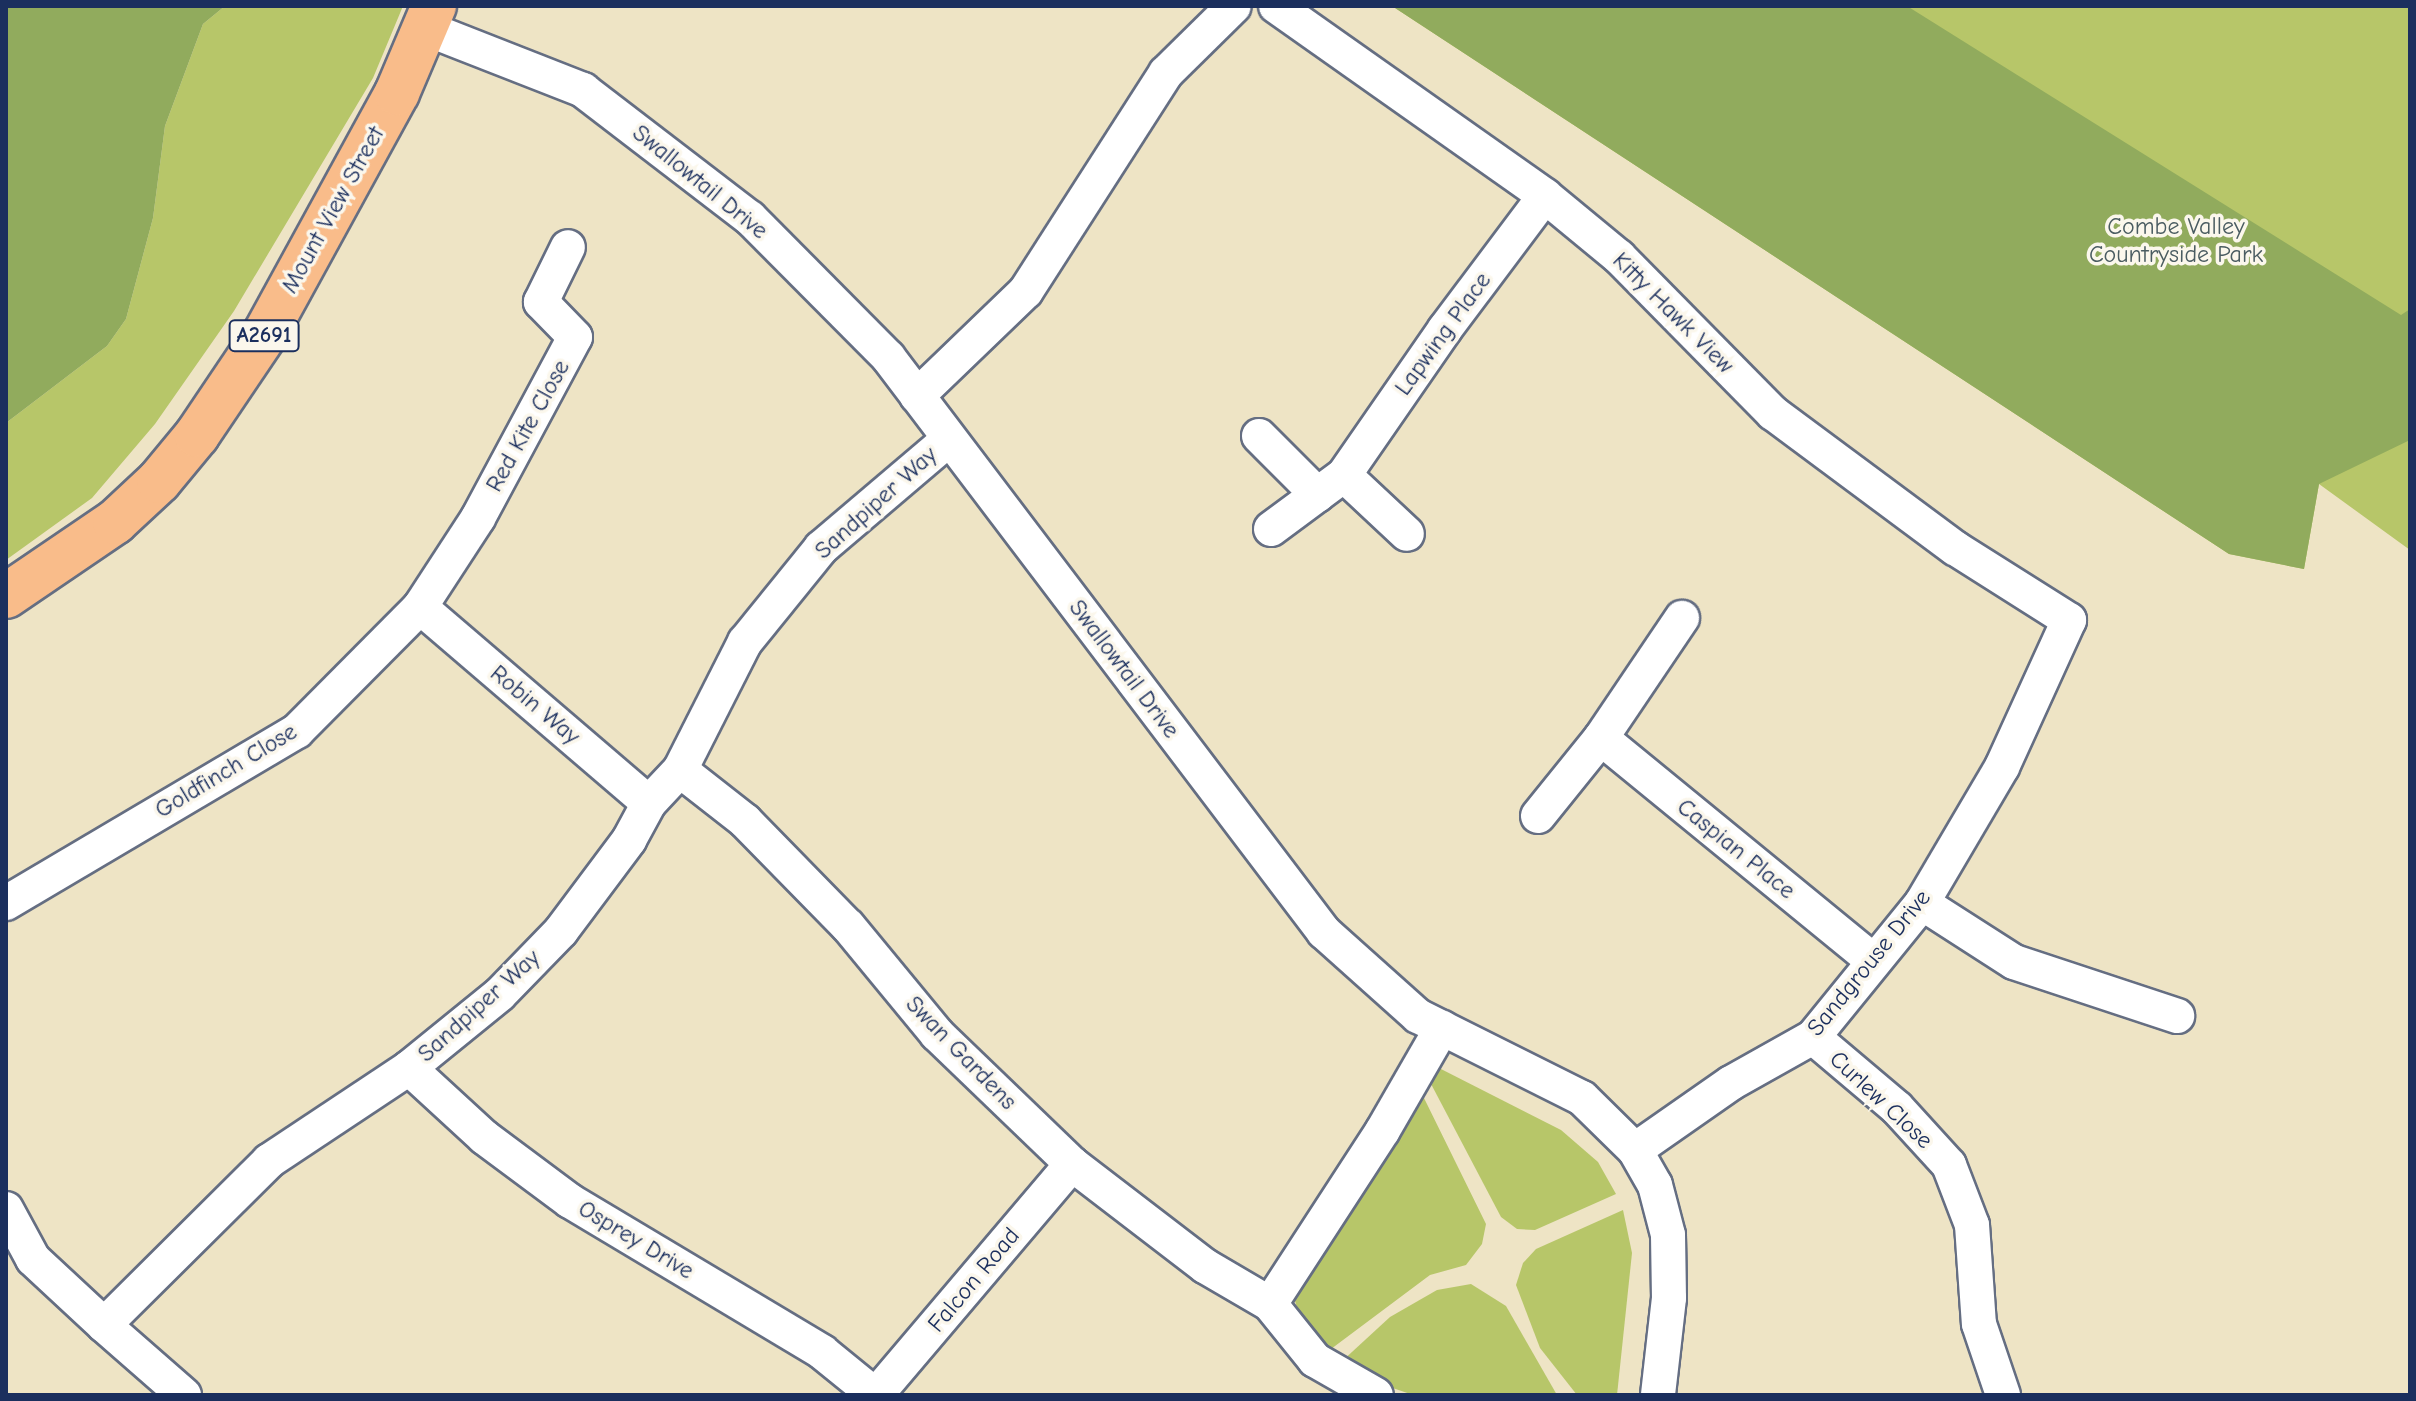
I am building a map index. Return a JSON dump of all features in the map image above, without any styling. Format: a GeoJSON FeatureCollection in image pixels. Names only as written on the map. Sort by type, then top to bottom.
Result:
{"type":"FeatureCollection","features":[{"type":"Feature","properties":{"kind":"main road","name":"Mount View Street"},"geometry":{"type":"LineString","coordinates":[[6,596],[115,522],[159,481],[197,435],[265,334],[397,93],[429,17]]}},
{"type":"Feature","properties":{"kind":"street"},"geometry":{"type":"LineString","coordinates":[[917,396],[1026,291],[1166,73],[1234,6]]}},
{"type":"Feature","properties":{"kind":"street","name":"Kitty Hawk View"},"geometry":{"type":"LineString","coordinates":[[1276,6],[1545,196],[1619,257],[1773,413],[1955,548],[2069,620]]}},
{"type":"Feature","properties":{"kind":"street","name":"Swallowtail Drive"},"geometry":{"type":"LineString","coordinates":[[429,17],[583,90],[750,218],[888,357],[1324,932],[1418,1016],[1582,1098],[1635,1150],[1655,1185],[1668,1235],[1669,1298],[1658,1395]]}},
{"type":"Feature","properties":{"kind":"street","name":"Lapwing Place"},"geometry":{"type":"LineString","coordinates":[[1271,529],[1331,485],[1545,196]]}},
{"type":"Feature","properties":{"kind":"street","name":"Red Kite Close"},"geometry":{"type":"LineString","coordinates":[[420,607],[478,518],[575,337],[541,302],[568,247]]}},
{"type":"Feature","properties":{"kind":"street"},"geometry":{"type":"LineString","coordinates":[[1259,436],[1407,534]]}},
{"type":"Feature","properties":{"kind":"street","name":"Sandpiper Way"},"geometry":{"type":"LineString","coordinates":[[104,1325],[269,1161],[409,1068],[500,994],[561,931],[629,840],[649,803],[680,770],[745,642],[821,548],[949,439]]}},
{"type":"Feature","properties":{"kind":"street","name":"Robin Way"},"geometry":{"type":"LineString","coordinates":[[420,607],[649,803]]}},
{"type":"Feature","properties":{"kind":"street","name":"Goldfinch Close"},"geometry":{"type":"LineString","coordinates":[[6,903],[297,731],[420,607]]}},
{"type":"Feature","properties":{"kind":"street"},"geometry":{"type":"LineString","coordinates":[[1538,816],[1601,738],[1682,618]]}},
{"type":"Feature","properties":{"kind":"street","name":"Sandgrouse Drive"},"geometry":{"type":"LineString","coordinates":[[1635,1150],[1731,1083],[1813,1037],[1872,960],[1922,903],[2002,767],[2069,620]]}},
{"type":"Feature","properties":{"kind":"street","name":"Caspian Place"},"geometry":{"type":"LineString","coordinates":[[1601,738],[1872,960]]}},
{"type":"Feature","properties":{"kind":"street","name":"Swan Gardens"},"geometry":{"type":"LineString","coordinates":[[680,770],[755,832],[848,926],[937,1034],[1072,1164],[1205,1266],[1270,1304],[1315,1360],[1376,1395]]}},
{"type":"Feature","properties":{"kind":"street"},"geometry":{"type":"LineString","coordinates":[[1922,903],[2014,962],[2177,1016]]}},
{"type":"Feature","properties":{"kind":"street"},"geometry":{"type":"LineString","coordinates":[[1270,1304],[1383,1130],[1442,1028]]}},
{"type":"Feature","properties":{"kind":"street","name":"Curlew Close"},"geometry":{"type":"LineString","coordinates":[[1813,1037],[1897,1108],[1949,1165],[1972,1225],[1979,1324],[2003,1395]]}},
{"type":"Feature","properties":{"kind":"street","name":"Osprey Drive"},"geometry":{"type":"LineString","coordinates":[[409,1068],[484,1137],[570,1201],[822,1352],[875,1395]]}},
{"type":"Feature","properties":{"kind":"street","name":"Falcon Road"},"geometry":{"type":"LineString","coordinates":[[875,1395],[1072,1164]]}},
{"type":"Feature","properties":{"kind":"street"},"geometry":{"type":"LineString","coordinates":[[6,1209],[33,1259],[184,1395]]}},
{"type":"Feature","properties":{"kind":"green space"},"geometry":{"type":"Polygon","coordinates":[[[6,6],[225,6],[203,24],[165,126],[153,218],[126,319],[107,346],[6,423],[6,6]]]}},
{"type":"Feature","properties":{"kind":"green space"},"geometry":{"type":"Polygon","coordinates":[[[225,6],[403,6],[373,78],[234,311],[155,424],[92,498],[6,560],[6,423],[107,346],[126,319],[153,218],[165,126],[203,24],[225,6]]]}},
{"type":"Feature","properties":{"kind":"green space","name":"Combe Valley Countryside Park"},"geometry":{"type":"Polygon","coordinates":[[[1392,6],[2410,6],[2410,550],[2319,484],[2304,569],[2229,554],[1392,6]]]}},
{"type":"Feature","properties":{"kind":"green space","name":"Combe Valley Countryside Park"},"geometry":{"type":"Polygon","coordinates":[[[1392,6],[1907,6],[2401,315],[2410,309],[2410,440],[2319,484],[2304,569],[2229,554],[1392,6]]]}},
{"type":"Feature","properties":{"kind":"green space"},"geometry":{"type":"Polygon","coordinates":[[[1439,1068],[1561,1130],[1598,1162],[1616,1194],[1535,1230],[1517,1229],[1501,1217],[1430,1082],[1439,1068]]]}},
{"type":"Feature","properties":{"kind":"green space"},"geometry":{"type":"Polygon","coordinates":[[[1422,1094],[1486,1224],[1482,1244],[1466,1265],[1430,1275],[1327,1352],[1304,1330],[1295,1301],[1422,1094]]]}},
{"type":"Feature","properties":{"kind":"green space"},"geometry":{"type":"Polygon","coordinates":[[[1623,1210],[1632,1253],[1617,1395],[1577,1395],[1540,1348],[1516,1285],[1523,1263],[1536,1249],[1623,1210]]]}},
{"type":"Feature","properties":{"kind":"green space"},"geometry":{"type":"Polygon","coordinates":[[[1471,1284],[1506,1306],[1557,1395],[1413,1395],[1364,1378],[1340,1363],[1390,1317],[1437,1290],[1471,1284]]]}}]}
